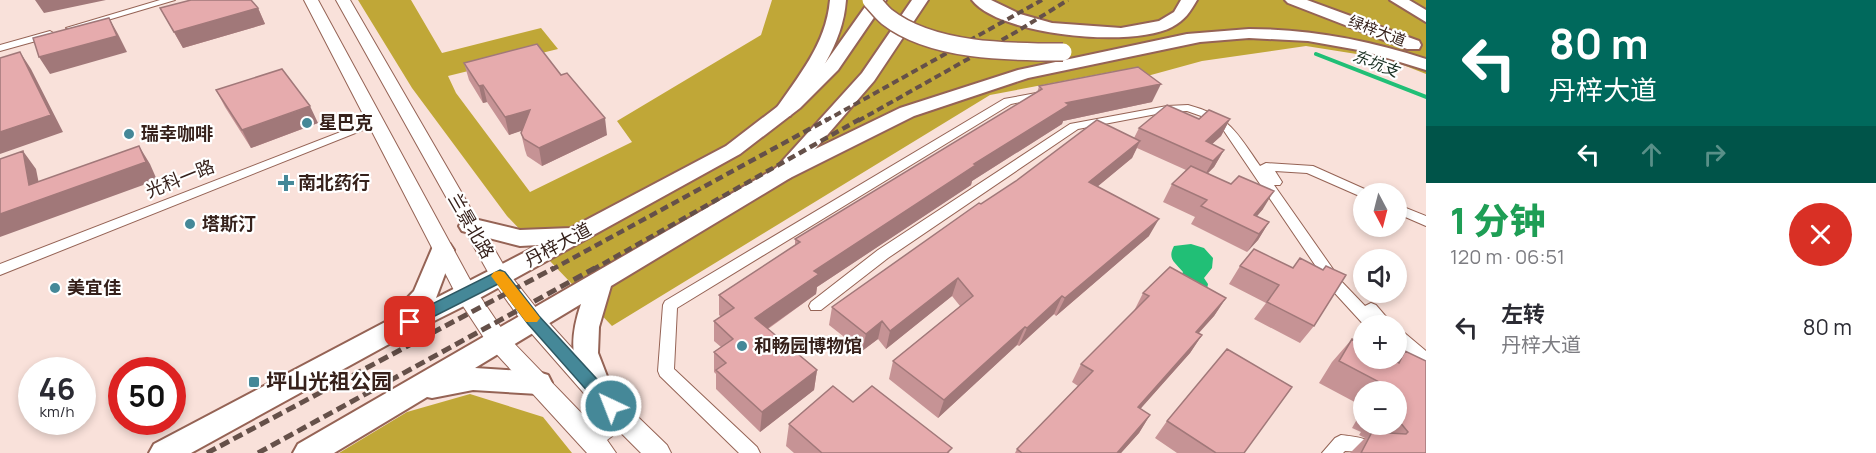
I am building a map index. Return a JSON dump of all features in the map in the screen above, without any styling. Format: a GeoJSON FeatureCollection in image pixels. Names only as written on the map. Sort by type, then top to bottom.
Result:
{"type":"FeatureCollection","features":[{"type":"Feature","properties":{"kind":"main road","name":"兰景北路"},"geometry":{"type":"LineString","coordinates":[[312,0],[374,122],[467,294],[498,342],[596,446]]}},
{"type":"Feature","properties":{"kind":"main road","name":"兰景北路"},"geometry":{"type":"LineString","coordinates":[[343,0],[500,276],[533,320],[601,397],[658,453]]}},
{"type":"Feature","properties":{"kind":"main road"},"geometry":{"type":"LineString","coordinates":[[783,112],[830,40],[839,16],[838,0]]}},
{"type":"Feature","properties":{"kind":"main road"},"geometry":{"type":"LineString","coordinates":[[871,0],[879,11],[916,32],[963,46],[1007,52],[1107,52],[1202,37],[1256,33],[1311,35],[1371,47],[1426,65]]}},
{"type":"Feature","properties":{"kind":"main road","name":"丹梓大道"},"geometry":{"type":"LineString","coordinates":[[164,453],[391,331],[467,294],[734,150],[783,112],[832,66],[878,0]]}},
{"type":"Feature","properties":{"kind":"main road"},"geometry":{"type":"LineString","coordinates":[[783,173],[868,77],[920,0]]}},
{"type":"Feature","properties":{"kind":"main road"},"geometry":{"type":"LineString","coordinates":[[980,0],[1007,14],[1036,24],[1083,32],[1121,33],[1149,29],[1172,22],[1182,15],[1189,0]]}},
{"type":"Feature","properties":{"kind":"main road","name":"绿梓大道"},"geometry":{"type":"LineString","coordinates":[[1293,0],[1426,50]]}},
{"type":"Feature","properties":{"kind":"main road","name":"绿梓大道"},"geometry":{"type":"LineString","coordinates":[[1323,0],[1426,38]]}},
{"type":"Feature","properties":{"kind":"main road"},"geometry":{"type":"LineString","coordinates":[[1398,0],[1426,17]]}},
{"type":"Feature","properties":{"kind":"main road"},"geometry":{"type":"LineString","coordinates":[[308,453],[783,173],[907,112],[1023,74],[1202,37]]}},
{"type":"Feature","properties":{"kind":"main road"},"geometry":{"type":"LineString","coordinates":[[471,226],[520,238],[578,234]]}},
{"type":"Feature","properties":{"kind":"main road"},"geometry":{"type":"LineString","coordinates":[[391,331],[425,297],[442,250]]}},
{"type":"Feature","properties":{"kind":"main road"},"geometry":{"type":"LineString","coordinates":[[600,282],[586,327],[585,353],[601,397]]}},
{"type":"Feature","properties":{"kind":"main road"},"geometry":{"type":"LineString","coordinates":[[416,390],[473,379],[538,383]]}},
{"type":"Feature","properties":{"kind":"main road"},"geometry":{"type":"LineString","coordinates":[[596,446],[620,416]]}},
{"type":"Feature","properties":{"kind":"street"},"geometry":{"type":"LineString","coordinates":[[0,48],[170,0]]}},
{"type":"Feature","properties":{"kind":"street"},"geometry":{"type":"LineString","coordinates":[[751,453],[666,371],[670,305],[1008,101],[1065,90]]}},
{"type":"Feature","properties":{"kind":"street"},"geometry":{"type":"LineString","coordinates":[[816,306],[883,254],[1074,126],[1167,109],[1188,108],[1208,115],[1226,126],[1337,286],[1365,315]]}},
{"type":"Feature","properties":{"kind":"street","name":"光科一路"},"geometry":{"type":"LineString","coordinates":[[0,270],[374,122]]}},
{"type":"Feature","properties":{"kind":"street"},"geometry":{"type":"LineString","coordinates":[[1353,189],[1309,169],[1266,167],[1347,285],[1376,315]]}},
{"type":"Feature","properties":{"kind":"street"},"geometry":{"type":"LineString","coordinates":[[1407,213],[1426,221]]}},
{"type":"Feature","properties":{"kind":"street"},"geometry":{"type":"LineString","coordinates":[[1407,344],[1426,360]]}},
{"type":"Feature","properties":{"kind":"street"},"geometry":{"type":"LineString","coordinates":[[1407,355],[1426,371]]}},
{"type":"Feature","properties":{"kind":"street"},"geometry":{"type":"LineString","coordinates":[[1331,453],[1341,442],[1360,445],[1372,453]]}},
{"type":"Feature","properties":{"kind":"shaded area"},"geometry":{"type":"Polygon","coordinates":[[[358,0],[411,0],[442,53],[541,28],[558,49],[448,76],[456,93],[530,192],[632,142],[617,121],[761,35],[772,0],[1426,0],[1426,74],[1388,59],[1306,46],[1202,61],[1129,81],[1116,71],[990,95],[612,326],[507,216],[412,88],[358,0]]]}},
{"type":"Feature","properties":{"kind":"shaded area"},"geometry":{"type":"Polygon","coordinates":[[[1191,244],[1204,248],[1213,258],[1212,268],[1204,278],[1208,284],[1207,289],[1179,280],[1183,272],[1173,260],[1172,250],[1174,246],[1191,244]]]}},
{"type":"Feature","properties":{"kind":"shaded area"},"geometry":{"type":"Polygon","coordinates":[[[470,394],[543,417],[572,453],[339,453],[407,412],[470,394]]]}},
{"type":"Feature","properties":{"kind":"building"},"geometry":{"type":"Polygon","coordinates":[[[191,0],[251,0],[258,8],[174,32],[160,8],[191,0]]]}},
{"type":"Feature","properties":{"kind":"building"},"geometry":{"type":"Polygon","coordinates":[[[109,18],[117,36],[39,57],[33,38],[109,18]]]}},
{"type":"Feature","properties":{"kind":"building"},"geometry":{"type":"Polygon","coordinates":[[[537,44],[561,75],[567,73],[605,118],[539,148],[524,139],[521,133],[530,110],[505,117],[483,85],[479,86],[464,63],[537,44]]]}},
{"type":"Feature","properties":{"kind":"building"},"geometry":{"type":"Polygon","coordinates":[[[20,52],[51,115],[0,132],[0,58],[20,52]]]}},
{"type":"Feature","properties":{"kind":"building"},"geometry":{"type":"Polygon","coordinates":[[[1138,67],[1161,84],[1066,103],[1069,105],[974,164],[976,165],[814,271],[819,274],[755,318],[817,370],[762,412],[716,370],[726,363],[714,352],[733,339],[714,321],[734,308],[719,295],[800,242],[795,239],[1042,89],[1039,86],[1138,67]]]}},
{"type":"Feature","properties":{"kind":"building"},"geometry":{"type":"Polygon","coordinates":[[[282,69],[310,106],[242,130],[216,90],[282,69]]]}},
{"type":"Feature","properties":{"kind":"building"},"geometry":{"type":"Polygon","coordinates":[[[1167,105],[1199,119],[1209,110],[1230,119],[1206,141],[1224,150],[1213,161],[1139,128],[1167,105]]]}},
{"type":"Feature","properties":{"kind":"building"},"geometry":{"type":"Polygon","coordinates":[[[1097,120],[1140,141],[1089,182],[1159,219],[1065,298],[1062,296],[1027,328],[1025,327],[944,400],[893,361],[973,296],[958,278],[890,331],[882,321],[866,334],[832,307],[979,203],[981,204],[1016,181],[1097,120]]]}},
{"type":"Feature","properties":{"kind":"building"},"geometry":{"type":"Polygon","coordinates":[[[139,146],[146,162],[0,214],[0,159],[23,151],[29,185],[139,146]]]}},
{"type":"Feature","properties":{"kind":"building"},"geometry":{"type":"Polygon","coordinates":[[[1191,166],[1231,184],[1239,176],[1274,191],[1254,215],[1269,222],[1259,234],[1201,206],[1207,200],[1172,184],[1191,166]]]}},
{"type":"Feature","properties":{"kind":"building"},"geometry":{"type":"Polygon","coordinates":[[[1254,249],[1293,268],[1300,258],[1323,270],[1326,266],[1346,275],[1314,326],[1267,302],[1279,285],[1240,266],[1254,249]]]}},
{"type":"Feature","properties":{"kind":"building"},"geometry":{"type":"Polygon","coordinates":[[[1170,267],[1226,298],[1196,332],[1202,335],[1138,407],[1150,415],[1117,453],[1022,453],[1017,449],[1093,371],[1081,364],[1149,296],[1143,293],[1170,267]]]}},
{"type":"Feature","properties":{"kind":"building"},"geometry":{"type":"Polygon","coordinates":[[[1352,339],[1353,340],[1353,368],[1339,361],[1352,339]]]}},
{"type":"Feature","properties":{"kind":"building"},"geometry":{"type":"Polygon","coordinates":[[[1227,349],[1292,387],[1244,453],[1216,453],[1167,421],[1227,349]]]}},
{"type":"Feature","properties":{"kind":"building"},"geometry":{"type":"Polygon","coordinates":[[[1407,352],[1426,361],[1426,453],[1361,453],[1370,435],[1407,435],[1408,432],[1407,381],[1377,381],[1354,369],[1407,369],[1407,352]]]}},
{"type":"Feature","properties":{"kind":"building"},"geometry":{"type":"Polygon","coordinates":[[[833,386],[853,402],[872,386],[952,448],[947,453],[822,453],[789,424],[833,386]]]}},
{"type":"Feature","properties":{"kind":"waterway","name":"东坑支"},"geometry":{"type":"LineString","coordinates":[[1316,54],[1426,97]]}},
{"type":"Feature","properties":{"kind":"railway"},"geometry":{"type":"LineString","coordinates":[[825,121],[1042,0]]}},
{"type":"Feature","properties":{"kind":"railway"},"geometry":{"type":"LineString","coordinates":[[858,121],[1068,0]]}},
{"type":"Feature","properties":{"kind":"railway"},"geometry":{"type":"LineString","coordinates":[[551,270],[828,119]]}},
{"type":"Feature","properties":{"kind":"railway"},"geometry":{"type":"LineString","coordinates":[[592,270],[860,119]]}},
{"type":"Feature","properties":{"kind":"railway"},"geometry":{"type":"LineString","coordinates":[[207,453],[554,268]]}},
{"type":"Feature","properties":{"kind":"railway"},"geometry":{"type":"LineString","coordinates":[[258,453],[595,268]]}},
{"type":"Feature","properties":{"kind":"slow traffic"},"geometry":{"type":"LineString","coordinates":[[499,276],[532,318]]}},
{"type":"Feature","properties":{"kind":"place","name":"星巴克"},"geometry":{"type":"Point","coordinates":[307,123]}},
{"type":"Feature","properties":{"kind":"place","name":"瑞幸咖啡"},"geometry":{"type":"Point","coordinates":[129,134]}},
{"type":"Feature","properties":{"kind":"place","name":"南北药行"},"geometry":{"type":"Point","coordinates":[286,183]}},
{"type":"Feature","properties":{"kind":"place","name":"塔斯汀"},"geometry":{"type":"Point","coordinates":[190,224]}},
{"type":"Feature","properties":{"kind":"place","name":"美宜佳"},"geometry":{"type":"Point","coordinates":[55,288]}},
{"type":"Feature","properties":{"kind":"place","name":"和畅园博物馆"},"geometry":{"type":"Point","coordinates":[742,346]}},
{"type":"Feature","properties":{"kind":"place","name":"坪山光祖公园"},"geometry":{"type":"Point","coordinates":[254,382]}},
{"type":"Feature","properties":{"kind":"route"},"geometry":{"type":"LineString","coordinates":[[410,322],[500,276],[533,320],[611,406]]}}]}
